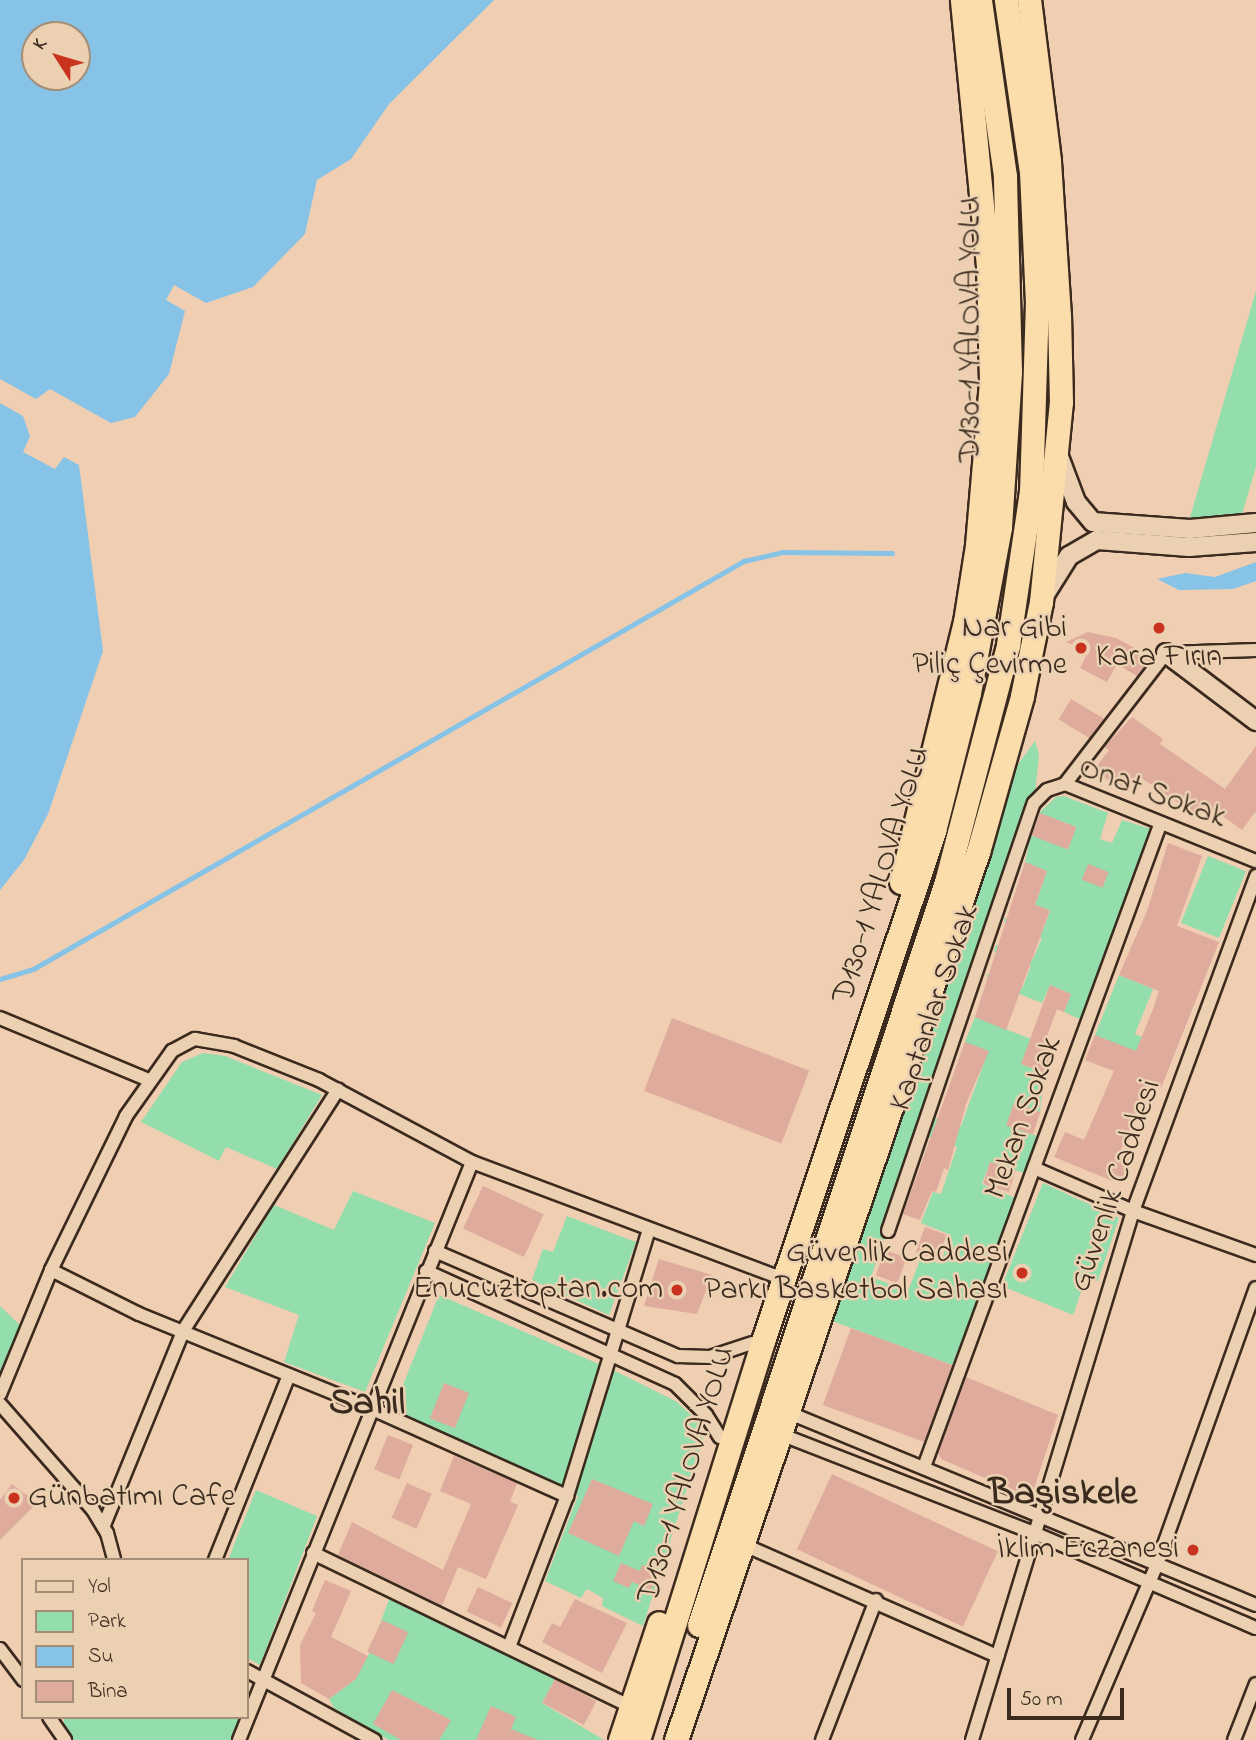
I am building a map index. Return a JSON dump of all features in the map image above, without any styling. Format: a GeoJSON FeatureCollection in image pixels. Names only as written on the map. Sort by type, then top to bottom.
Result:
{"type":"FeatureCollection","features":[{"type":"Feature","properties":{"kind":"highway"},"geometry":{"type":"LineString","coordinates":[[962,0],[1005,176]]}},
{"type":"Feature","properties":{"kind":"highway","name":"D130-1 YALOVA YOLU"},"geometry":{"type":"LineString","coordinates":[[638,1740],[695,1552],[934,831],[969,693],[1000,527],[1010,331],[1005,176],[980,0]]}},
{"type":"Feature","properties":{"kind":"highway"},"geometry":{"type":"LineString","coordinates":[[1006,0],[1031,172]]}},
{"type":"Feature","properties":{"kind":"highway"},"geometry":{"type":"LineString","coordinates":[[676,1740],[989,813],[1041,602],[1057,452],[1059,316],[1036,45],[1029,0]]}},
{"type":"Feature","properties":{"kind":"highway"},"geometry":{"type":"LineString","coordinates":[[620,1740],[776,1276],[916,834],[965,622],[977,545],[990,368],[988,266],[968,24]]}},
{"type":"Feature","properties":{"kind":"highway"},"geometry":{"type":"LineString","coordinates":[[663,1740],[765,1415],[946,882],[1002,670],[1026,535],[1037,389],[1031,172],[1036,45]]}},
{"type":"Feature","properties":{"kind":"highway"},"geometry":{"type":"LineString","coordinates":[[943,955],[946,882]]}},
{"type":"Feature","properties":{"kind":"highway"},"geometry":{"type":"LineString","coordinates":[[632,1707],[695,1552]]}},
{"type":"Feature","properties":{"kind":"main road"},"geometry":{"type":"LineString","coordinates":[[1057,452],[1076,502],[1093,522],[1189,529],[1256,523]]}},
{"type":"Feature","properties":{"kind":"main road"},"geometry":{"type":"LineString","coordinates":[[1041,602],[1069,556],[1097,540],[1189,547],[1256,542]]}},
{"type":"Feature","properties":{"kind":"main road"},"geometry":{"type":"LineString","coordinates":[[1166,653],[1256,722]]}},
{"type":"Feature","properties":{"kind":"street"},"geometry":{"type":"LineString","coordinates":[[1065,784],[1166,653],[1256,650]]}},
{"type":"Feature","properties":{"kind":"street","name":"Onat Sokak"},"geometry":{"type":"LineString","coordinates":[[1034,803],[1047,790],[1065,784],[1160,825],[1256,861]]}},
{"type":"Feature","properties":{"kind":"street","name":"Kaptanlar Sokak"},"geometry":{"type":"LineString","coordinates":[[888,1231],[1034,803]]}},
{"type":"Feature","properties":{"kind":"street","name":"Mekan Sokak"},"geometry":{"type":"LineString","coordinates":[[924,1467],[1160,825]]}},
{"type":"Feature","properties":{"kind":"street","name":"Güvenlik Caddesi"},"geometry":{"type":"LineString","coordinates":[[972,1740],[1133,1210],[1256,876]]}},
{"type":"Feature","properties":{"kind":"street"},"geometry":{"type":"LineString","coordinates":[[0,1018],[149,1080]]}},
{"type":"Feature","properties":{"kind":"street"},"geometry":{"type":"LineString","coordinates":[[0,1394],[51,1270],[126,1116],[149,1080],[184,1043],[211,1039],[338,1090],[472,1162],[776,1276]]}},
{"type":"Feature","properties":{"kind":"street"},"geometry":{"type":"LineString","coordinates":[[103,1525],[183,1331],[338,1090]]}},
{"type":"Feature","properties":{"kind":"street"},"geometry":{"type":"LineString","coordinates":[[248,1718],[370,1408],[472,1162]]}},
{"type":"Feature","properties":{"kind":"street"},"geometry":{"type":"LineString","coordinates":[[1034,1168],[1133,1210],[1256,1255]]}},
{"type":"Feature","properties":{"kind":"street"},"geometry":{"type":"LineString","coordinates":[[509,1647],[567,1496],[649,1230]]}},
{"type":"Feature","properties":{"kind":"street"},"geometry":{"type":"LineString","coordinates":[[435,1251],[617,1331],[687,1358],[723,1354],[752,1343]]}},
{"type":"Feature","properties":{"kind":"street"},"geometry":{"type":"LineString","coordinates":[[51,1270],[183,1331],[370,1408],[567,1496]]}},
{"type":"Feature","properties":{"kind":"street"},"geometry":{"type":"LineString","coordinates":[[426,1271],[675,1384],[706,1415],[720,1437]]}},
{"type":"Feature","properties":{"kind":"street"},"geometry":{"type":"LineString","coordinates":[[1082,1740],[1150,1583],[1256,1288]]}},
{"type":"Feature","properties":{"kind":"street"},"geometry":{"type":"LineString","coordinates":[[216,1558],[289,1375]]}},
{"type":"Feature","properties":{"kind":"street"},"geometry":{"type":"LineString","coordinates":[[0,1404],[103,1525],[113,1558]]}},
{"type":"Feature","properties":{"kind":"street"},"geometry":{"type":"LineString","coordinates":[[787,1412],[1256,1605]]}},
{"type":"Feature","properties":{"kind":"street"},"geometry":{"type":"LineString","coordinates":[[780,1434],[1034,1533],[1256,1628]]}},
{"type":"Feature","properties":{"kind":"street"},"geometry":{"type":"LineString","coordinates":[[743,1544],[876,1600],[997,1656]]}},
{"type":"Feature","properties":{"kind":"street"},"geometry":{"type":"LineString","coordinates":[[313,1553],[632,1707]]}},
{"type":"Feature","properties":{"kind":"street"},"geometry":{"type":"LineString","coordinates":[[822,1740],[876,1600]]}},
{"type":"Feature","properties":{"kind":"street"},"geometry":{"type":"LineString","coordinates":[[0,1648],[21,1677]]}},
{"type":"Feature","properties":{"kind":"street"},"geometry":{"type":"LineString","coordinates":[[248,1672],[374,1740]]}},
{"type":"Feature","properties":{"kind":"street"},"geometry":{"type":"LineString","coordinates":[[1234,1740],[1256,1684]]}},
{"type":"Feature","properties":{"kind":"street"},"geometry":{"type":"LineString","coordinates":[[50,1719],[65,1740]]}},
{"type":"Feature","properties":{"kind":"street"},"geometry":{"type":"LineString","coordinates":[[239,1740],[248,1719]]}},
{"type":"Feature","properties":{"kind":"green space"},"geometry":{"type":"Polygon","coordinates":[[[1256,291],[1256,467],[1239,524],[1187,528],[1256,291]]]}},
{"type":"Feature","properties":{"kind":"green space"},"geometry":{"type":"Polygon","coordinates":[[[1035,741],[1039,755],[1034,803],[871,1277],[908,1291],[921,1257],[940,1264],[951,1235],[921,1223],[933,1192],[941,1194],[957,1147],[929,1137],[935,1118],[961,1126],[988,1052],[965,1042],[975,1017],[1031,1039],[1021,1064],[1044,1073],[1040,1112],[1014,1103],[1007,1125],[1042,1138],[1027,1174],[990,1162],[982,1184],[1018,1199],[952,1365],[824,1318],[1006,781],[1035,741]]]}},
{"type":"Feature","properties":{"kind":"green space"},"geometry":{"type":"Polygon","coordinates":[[[1064,796],[1108,813],[1100,839],[1112,843],[1122,820],[1154,830],[1084,1021],[1064,1012],[1071,994],[1050,985],[1042,1003],[989,982],[986,974],[1022,989],[1031,966],[994,952],[996,945],[1033,959],[1042,938],[1005,923],[1004,918],[1042,932],[1050,911],[1035,905],[1047,871],[1025,862],[1031,835],[1068,849],[1076,827],[1039,813],[1056,797],[1064,796]]]}},
{"type":"Feature","properties":{"kind":"green space"},"geometry":{"type":"Polygon","coordinates":[[[1208,856],[1246,871],[1219,938],[1181,923],[1208,856]]]}},
{"type":"Feature","properties":{"kind":"green space"},"geometry":{"type":"Polygon","coordinates":[[[1119,975],[1153,989],[1135,1034],[1176,1050],[1127,1075],[1095,1035],[1119,975]]]}},
{"type":"Feature","properties":{"kind":"green space"},"geometry":{"type":"Polygon","coordinates":[[[203,1053],[225,1056],[322,1095],[277,1169],[226,1147],[219,1161],[141,1122],[182,1062],[203,1053]]]}},
{"type":"Feature","properties":{"kind":"green space"},"geometry":{"type":"Polygon","coordinates":[[[1043,1183],[1119,1218],[1098,1281],[1086,1278],[1073,1315],[1002,1286],[1043,1183]]]}},
{"type":"Feature","properties":{"kind":"green space"},"geometry":{"type":"Polygon","coordinates":[[[353,1191],[435,1223],[365,1392],[284,1362],[299,1315],[225,1287],[274,1205],[334,1230],[353,1191]]]}},
{"type":"Feature","properties":{"kind":"green space"},"geometry":{"type":"Polygon","coordinates":[[[567,1216],[636,1242],[609,1315],[532,1280],[543,1249],[553,1252],[567,1216]]]}},
{"type":"Feature","properties":{"kind":"green space"},"geometry":{"type":"Polygon","coordinates":[[[439,1295],[617,1372],[677,1402],[698,1422],[704,1435],[643,1626],[602,1606],[603,1598],[587,1589],[581,1598],[545,1581],[578,1496],[392,1412],[439,1295]]]}},
{"type":"Feature","properties":{"kind":"green space"},"geometry":{"type":"Polygon","coordinates":[[[0,1306],[20,1325],[0,1372],[0,1306]]]}},
{"type":"Feature","properties":{"kind":"green space"},"geometry":{"type":"Polygon","coordinates":[[[256,1490],[317,1516],[260,1665],[248,1659],[248,1558],[229,1558],[256,1490]]]}},
{"type":"Feature","properties":{"kind":"green space"},"geometry":{"type":"Polygon","coordinates":[[[390,1597],[556,1678],[542,1703],[604,1740],[389,1740],[334,1708],[329,1699],[352,1682],[368,1656],[390,1597]]]}},
{"type":"Feature","properties":{"kind":"green space"},"geometry":{"type":"Polygon","coordinates":[[[64,1719],[243,1719],[243,1740],[64,1740],[64,1719]]]}},
{"type":"Feature","properties":{"kind":"water"},"geometry":{"type":"Polygon","coordinates":[[[0,0],[494,0],[389,104],[351,159],[317,180],[305,234],[253,287],[206,303],[174,285],[166,300],[185,311],[169,374],[135,417],[111,423],[50,389],[36,399],[0,379],[0,0]]]}},
{"type":"Feature","properties":{"kind":"water"},"geometry":{"type":"Polygon","coordinates":[[[0,403],[23,416],[30,436],[23,452],[55,469],[64,457],[79,465],[103,651],[48,814],[24,860],[0,890],[0,403]]]}},
{"type":"Feature","properties":{"kind":"water"},"geometry":{"type":"Polygon","coordinates":[[[1256,562],[1256,581],[1233,589],[1179,590],[1157,579],[1185,573],[1215,577],[1256,562]]]}},
{"type":"Feature","properties":{"kind":"building"},"geometry":{"type":"Polygon","coordinates":[[[1088,632],[1116,638],[1152,657],[1137,676],[1117,664],[1107,682],[1080,668],[1088,652],[1066,642],[1088,632]]]}},
{"type":"Feature","properties":{"kind":"building"},"geometry":{"type":"Polygon","coordinates":[[[1071,699],[1104,719],[1092,740],[1059,720],[1071,699]]]}},
{"type":"Feature","properties":{"kind":"building"},"geometry":{"type":"Polygon","coordinates":[[[1132,717],[1163,739],[1160,744],[1225,789],[1256,746],[1256,811],[1242,830],[1205,803],[1196,815],[1137,775],[1125,792],[1094,770],[1109,750],[1104,747],[1132,717]]]}},
{"type":"Feature","properties":{"kind":"building"},"geometry":{"type":"Polygon","coordinates":[[[1040,813],[1076,827],[1068,849],[1031,835],[1040,813]]]}},
{"type":"Feature","properties":{"kind":"building"},"geometry":{"type":"Polygon","coordinates":[[[1168,843],[1202,856],[1177,926],[1219,942],[1161,1088],[1149,1084],[1119,1154],[1130,1159],[1120,1184],[1054,1157],[1065,1132],[1084,1140],[1114,1071],[1085,1060],[1095,1035],[1136,1051],[1153,1009],[1159,991],[1119,975],[1147,911],[1168,843]]]}},
{"type":"Feature","properties":{"kind":"building"},"geometry":{"type":"Polygon","coordinates":[[[1025,862],[1047,871],[1035,905],[1050,910],[1006,1030],[975,1017],[1025,862]]]}},
{"type":"Feature","properties":{"kind":"building"},"geometry":{"type":"Polygon","coordinates":[[[1088,864],[1109,872],[1102,888],[1082,880],[1088,864]]]}},
{"type":"Feature","properties":{"kind":"building"},"geometry":{"type":"Polygon","coordinates":[[[1050,985],[1071,994],[1064,1012],[1057,1009],[1044,1044],[1056,1049],[1045,1073],[1021,1064],[1050,985]]]}},
{"type":"Feature","properties":{"kind":"building"},"geometry":{"type":"Polygon","coordinates":[[[672,1018],[809,1071],[781,1143],[644,1091],[672,1018]]]}},
{"type":"Feature","properties":{"kind":"building"},"geometry":{"type":"Polygon","coordinates":[[[965,1042],[989,1051],[966,1104],[948,1170],[944,1168],[936,1192],[932,1191],[920,1220],[903,1214],[965,1042]]]}},
{"type":"Feature","properties":{"kind":"building"},"geometry":{"type":"Polygon","coordinates":[[[1014,1103],[1040,1112],[1033,1135],[1006,1126],[1014,1103]]]}},
{"type":"Feature","properties":{"kind":"building"},"geometry":{"type":"Polygon","coordinates":[[[990,1162],[1016,1170],[1009,1192],[983,1184],[990,1162]]]}},
{"type":"Feature","properties":{"kind":"building"},"geometry":{"type":"Polygon","coordinates":[[[483,1186],[544,1214],[524,1257],[463,1229],[483,1186]]]}},
{"type":"Feature","properties":{"kind":"building"},"geometry":{"type":"Polygon","coordinates":[[[925,1227],[947,1235],[937,1260],[916,1252],[925,1227]]]}},
{"type":"Feature","properties":{"kind":"building"},"geometry":{"type":"Polygon","coordinates":[[[885,1250],[907,1258],[897,1283],[876,1275],[885,1250]]]}},
{"type":"Feature","properties":{"kind":"building","name":"Enucuztoptan.com"},"geometry":{"type":"Polygon","coordinates":[[[659,1259],[712,1275],[697,1314],[644,1306],[659,1259]]]}},
{"type":"Feature","properties":{"kind":"building"},"geometry":{"type":"Polygon","coordinates":[[[851,1328],[952,1365],[924,1442],[823,1405],[851,1328]]]}},
{"type":"Feature","properties":{"kind":"building"},"geometry":{"type":"Polygon","coordinates":[[[966,1377],[1058,1415],[1031,1498],[941,1459],[938,1453],[966,1377]]]}},
{"type":"Feature","properties":{"kind":"building"},"geometry":{"type":"Polygon","coordinates":[[[444,1383],[469,1393],[455,1428],[430,1418],[444,1383]]]}},
{"type":"Feature","properties":{"kind":"building"},"geometry":{"type":"Polygon","coordinates":[[[388,1435],[413,1445],[399,1479],[374,1469],[388,1435]]]}},
{"type":"Feature","properties":{"kind":"building"},"geometry":{"type":"Polygon","coordinates":[[[454,1456],[517,1483],[510,1502],[518,1505],[486,1579],[458,1567],[442,1606],[338,1555],[352,1522],[443,1570],[471,1504],[440,1491],[454,1456]]]}},
{"type":"Feature","properties":{"kind":"building"},"geometry":{"type":"Polygon","coordinates":[[[832,1474],[998,1551],[963,1627],[797,1549],[832,1474]]]}},
{"type":"Feature","properties":{"kind":"building"},"geometry":{"type":"Polygon","coordinates":[[[592,1479],[653,1504],[644,1526],[634,1521],[619,1556],[568,1533],[592,1479]]]}},
{"type":"Feature","properties":{"kind":"building"},"geometry":{"type":"Polygon","coordinates":[[[407,1483],[432,1494],[416,1529],[392,1518],[407,1483]]]}},
{"type":"Feature","properties":{"kind":"building"},"geometry":{"type":"Polygon","coordinates":[[[12,1484],[37,1503],[0,1540],[0,1500],[12,1484]]]}},
{"type":"Feature","properties":{"kind":"building"},"geometry":{"type":"Polygon","coordinates":[[[621,1563],[640,1571],[642,1565],[659,1572],[651,1590],[632,1582],[629,1588],[613,1581],[621,1563]]]}},
{"type":"Feature","properties":{"kind":"building"},"geometry":{"type":"Polygon","coordinates":[[[325,1580],[351,1591],[331,1637],[368,1656],[356,1679],[329,1699],[301,1683],[300,1645],[316,1613],[312,1611],[325,1580]]]}},
{"type":"Feature","properties":{"kind":"building"},"geometry":{"type":"Polygon","coordinates":[[[478,1587],[512,1603],[501,1628],[467,1611],[478,1587]]]}},
{"type":"Feature","properties":{"kind":"building"},"geometry":{"type":"Polygon","coordinates":[[[575,1599],[627,1623],[602,1673],[542,1642],[552,1623],[560,1627],[575,1599]]]}},
{"type":"Feature","properties":{"kind":"building"},"geometry":{"type":"Polygon","coordinates":[[[382,1620],[408,1632],[393,1664],[367,1652],[382,1620]]]}},
{"type":"Feature","properties":{"kind":"building"},"geometry":{"type":"Polygon","coordinates":[[[555,1679],[596,1701],[584,1725],[542,1703],[555,1679]]]}},
{"type":"Feature","properties":{"kind":"building"},"geometry":{"type":"Polygon","coordinates":[[[392,1690],[451,1720],[439,1740],[401,1740],[373,1724],[392,1690]]]}},
{"type":"Feature","properties":{"kind":"building"},"geometry":{"type":"Polygon","coordinates":[[[491,1706],[516,1717],[511,1729],[538,1740],[476,1740],[491,1706]]]}},
{"type":"Feature","properties":{"kind":"waterway"},"geometry":{"type":"LineString","coordinates":[[0,979],[35,968],[744,561],[783,552],[892,553]]}},
{"type":"Feature","properties":{"kind":"place","name":"Kara Fırın"},"geometry":{"type":"Point","coordinates":[1159,628]}},
{"type":"Feature","properties":{"kind":"place","name":"Nar Gibi Piliç Çevirme"},"geometry":{"type":"Point","coordinates":[1081,648]}},
{"type":"Feature","properties":{"kind":"place","name":"Güvenlik Caddesi Parkı Basketbol Sahası"},"geometry":{"type":"Point","coordinates":[1022,1273]}},
{"type":"Feature","properties":{"kind":"place","name":"Enucuztoptan.com"},"geometry":{"type":"Point","coordinates":[677,1290]}},
{"type":"Feature","properties":{"kind":"place","name":"Günbatımı Cafe"},"geometry":{"type":"Point","coordinates":[14,1498]}},
{"type":"Feature","properties":{"kind":"place","name":"İklim Eczanesi"},"geometry":{"type":"Point","coordinates":[1193,1550]}},
{"type":"Feature","properties":{"kind":"district","name":"Sahil"},"geometry":{"type":"Point","coordinates":[367,1405]}},
{"type":"Feature","properties":{"kind":"district","name":"Başiskele"},"geometry":{"type":"Point","coordinates":[1063,1495]}}]}
